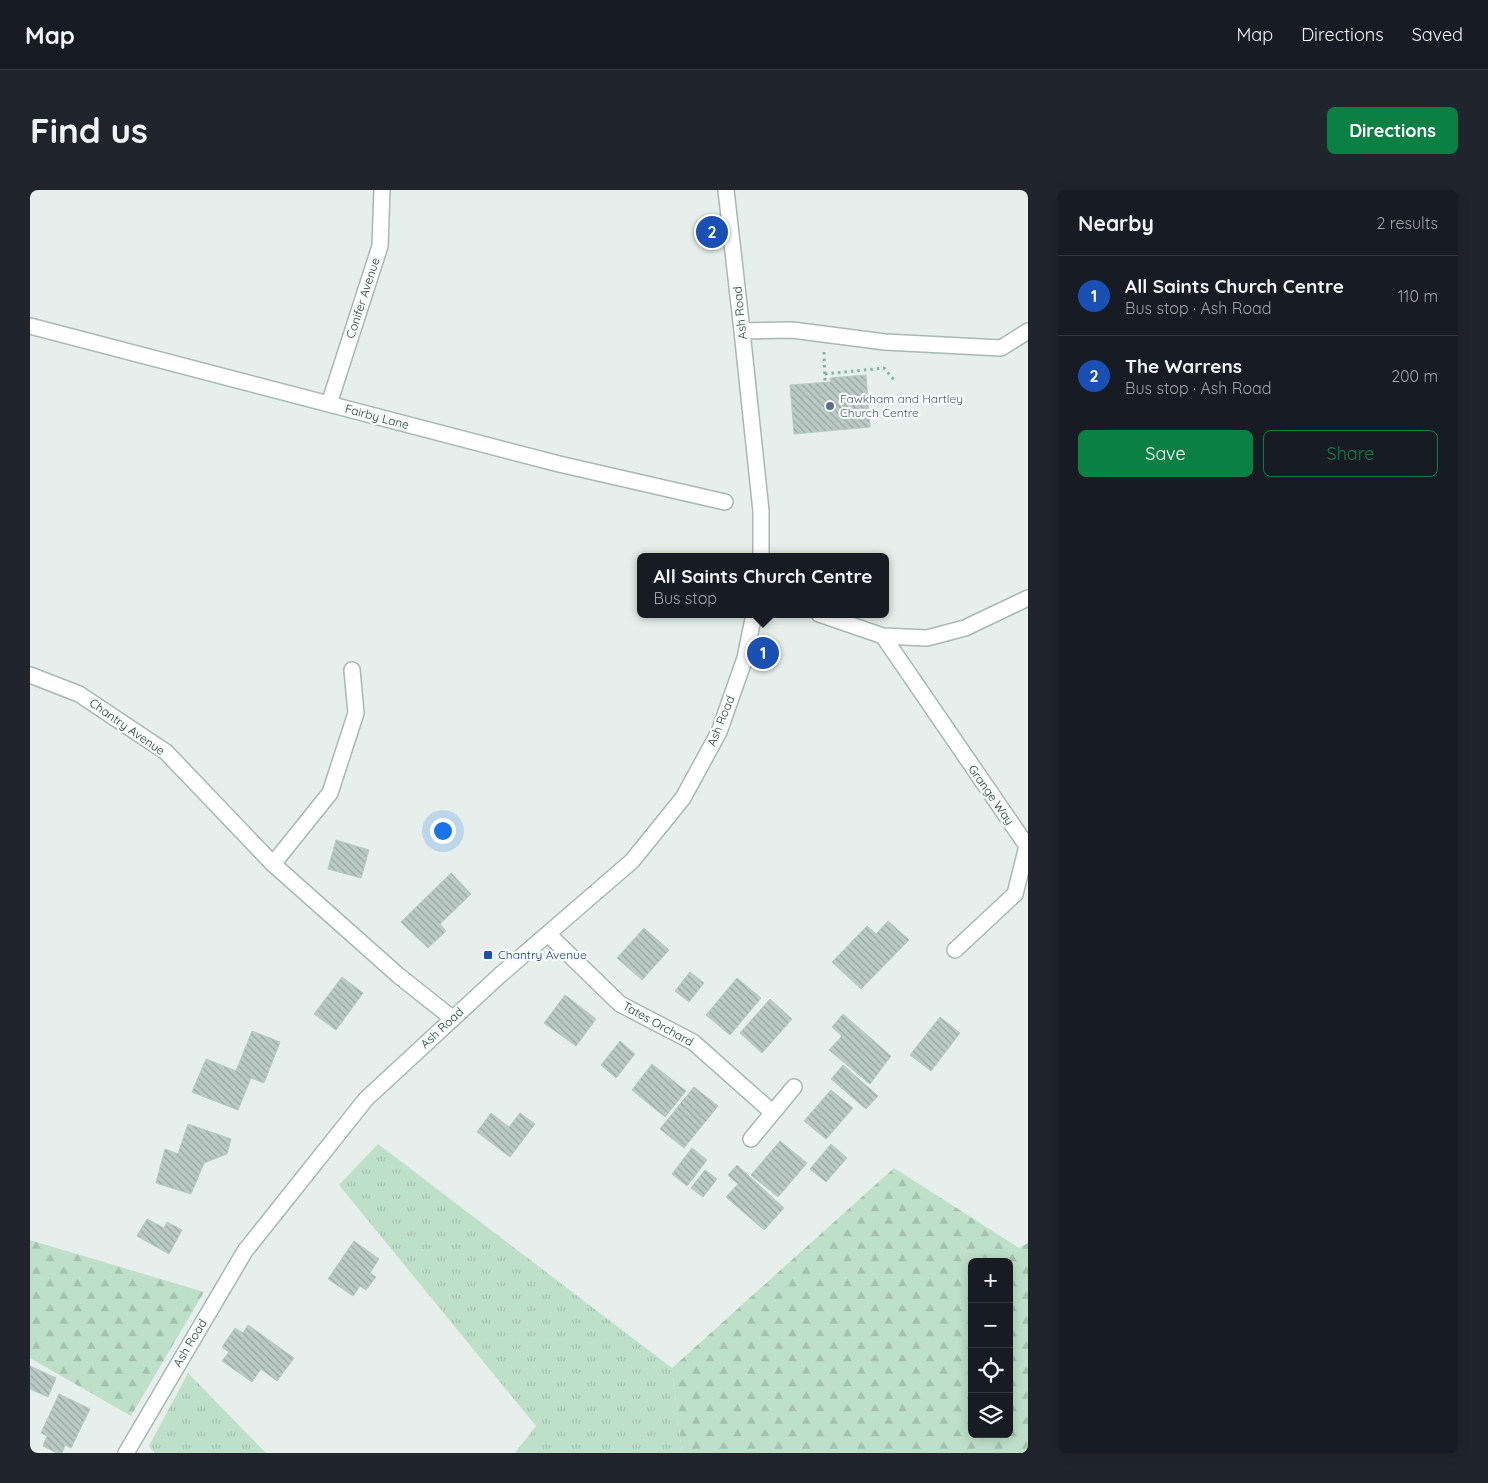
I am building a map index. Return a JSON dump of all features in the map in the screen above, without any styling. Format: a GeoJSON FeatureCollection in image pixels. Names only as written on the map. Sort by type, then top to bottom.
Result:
{"type":"FeatureCollection","features":[{"type":"Feature","properties":{"kind":"street","name":"Conifer Avenue"},"geometry":{"type":"LineString","coordinates":[[329,404],[380,246],[382,190]]}},
{"type":"Feature","properties":{"kind":"street","name":"Ash Road"},"geometry":{"type":"LineString","coordinates":[[726,190],[761,511],[760,553]]}},
{"type":"Feature","properties":{"kind":"street","name":"Fairby Lane"},"geometry":{"type":"LineString","coordinates":[[30,326],[559,464],[725,502]]}},
{"type":"Feature","properties":{"kind":"street"},"geometry":{"type":"LineString","coordinates":[[742,331],[792,330],[884,342],[1001,348],[1028,331]]}},
{"type":"Feature","properties":{"kind":"street"},"geometry":{"type":"LineString","coordinates":[[830,618],[882,636],[927,638],[965,628],[1028,598]]}},
{"type":"Feature","properties":{"kind":"street","name":"Ash Road"},"geometry":{"type":"LineString","coordinates":[[126,1453],[245,1251],[366,1099],[452,1018],[632,861],[682,798],[719,732],[745,658],[753,618]]}},
{"type":"Feature","properties":{"kind":"street","name":"Grange Way"},"geometry":{"type":"LineString","coordinates":[[882,636],[1027,846],[1015,894],[956,950]]}},
{"type":"Feature","properties":{"kind":"street"},"geometry":{"type":"LineString","coordinates":[[273,864],[330,793],[356,713],[352,670]]}},
{"type":"Feature","properties":{"kind":"street","name":"Chantry Avenue"},"geometry":{"type":"LineString","coordinates":[[30,675],[79,694],[166,752],[273,864],[399,976],[452,1018]]}},
{"type":"Feature","properties":{"kind":"street","name":"Tates Orchard"},"geometry":{"type":"LineString","coordinates":[[548,934],[620,1004],[693,1042],[772,1112]]}},
{"type":"Feature","properties":{"kind":"street"},"geometry":{"type":"LineString","coordinates":[[751,1139],[794,1087]]}},
{"type":"Feature","properties":{"kind":"path"},"geometry":{"type":"LineString","coordinates":[[824,334],[825,382]]}},
{"type":"Feature","properties":{"kind":"path"},"geometry":{"type":"LineString","coordinates":[[825,374],[884,368],[895,381]]}},
{"type":"Feature","properties":{"kind":"green space"},"geometry":{"type":"Polygon","coordinates":[[[378,1144],[672,1368],[682,1453],[515,1453],[536,1426],[339,1185],[378,1144]]]}},
{"type":"Feature","properties":{"kind":"green space"},"geometry":{"type":"Polygon","coordinates":[[[894,1168],[1019,1248],[1028,1243],[1028,1453],[682,1453],[672,1368],[894,1168]]]}},
{"type":"Feature","properties":{"kind":"green space"},"geometry":{"type":"Polygon","coordinates":[[[30,1240],[204,1292],[131,1416],[30,1358],[30,1240]]]}},
{"type":"Feature","properties":{"kind":"green space"},"geometry":{"type":"Polygon","coordinates":[[[188,1373],[266,1453],[155,1453],[149,1446],[188,1373]]]}},
{"type":"Feature","properties":{"kind":"building","name":"Fawkham and Hartley Church Centre"},"geometry":{"type":"Polygon","coordinates":[[[866,375],[870,427],[794,434],[790,385],[831,382],[830,378],[866,375]]]}},
{"type":"Feature","properties":{"kind":"building"},"geometry":{"type":"Polygon","coordinates":[[[336,840],[369,850],[361,878],[328,869],[336,840]]]}},
{"type":"Feature","properties":{"kind":"building"},"geometry":{"type":"Polygon","coordinates":[[[451,873],[471,894],[440,924],[446,931],[428,948],[401,922],[451,873]]]}},
{"type":"Feature","properties":{"kind":"building"},"geometry":{"type":"Polygon","coordinates":[[[888,921],[909,940],[861,989],[832,962],[867,926],[876,934],[888,921]]]}},
{"type":"Feature","properties":{"kind":"building"},"geometry":{"type":"Polygon","coordinates":[[[644,928],[669,950],[642,980],[617,958],[644,928]]]}},
{"type":"Feature","properties":{"kind":"building"},"geometry":{"type":"Polygon","coordinates":[[[690,972],[704,983],[689,1002],[675,991],[690,972]]]}},
{"type":"Feature","properties":{"kind":"building"},"geometry":{"type":"Polygon","coordinates":[[[342,977],[363,993],[336,1030],[314,1014],[342,977]]]}},
{"type":"Feature","properties":{"kind":"building"},"geometry":{"type":"Polygon","coordinates":[[[737,978],[761,998],[730,1035],[706,1015],[737,978]]]}},
{"type":"Feature","properties":{"kind":"building"},"geometry":{"type":"Polygon","coordinates":[[[565,995],[596,1019],[576,1046],[544,1023],[565,995]]]}},
{"type":"Feature","properties":{"kind":"building"},"geometry":{"type":"Polygon","coordinates":[[[770,999],[792,1019],[762,1053],[740,1033],[770,999]]]}},
{"type":"Feature","properties":{"kind":"building"},"geometry":{"type":"Polygon","coordinates":[[[843,1014],[891,1056],[870,1084],[829,1050],[842,1036],[832,1027],[843,1014]]]}},
{"type":"Feature","properties":{"kind":"building"},"geometry":{"type":"Polygon","coordinates":[[[940,1017],[960,1033],[931,1071],[910,1055],[940,1017]]]}},
{"type":"Feature","properties":{"kind":"building"},"geometry":{"type":"Polygon","coordinates":[[[252,1031],[280,1042],[264,1083],[251,1078],[238,1110],[192,1092],[206,1059],[236,1071],[252,1031]]]}},
{"type":"Feature","properties":{"kind":"building"},"geometry":{"type":"Polygon","coordinates":[[[620,1041],[635,1054],[616,1078],[601,1065],[620,1041]]]}},
{"type":"Feature","properties":{"kind":"building"},"geometry":{"type":"Polygon","coordinates":[[[652,1064],[686,1091],[665,1117],[632,1090],[652,1064]]]}},
{"type":"Feature","properties":{"kind":"building"},"geometry":{"type":"Polygon","coordinates":[[[843,1065],[878,1096],[866,1109],[831,1079],[843,1065]]]}},
{"type":"Feature","properties":{"kind":"building"},"geometry":{"type":"Polygon","coordinates":[[[694,1087],[718,1106],[684,1148],[660,1129],[694,1087]]]}},
{"type":"Feature","properties":{"kind":"building"},"geometry":{"type":"Polygon","coordinates":[[[831,1090],[853,1108],[826,1139],[804,1121],[831,1090]]]}},
{"type":"Feature","properties":{"kind":"building"},"geometry":{"type":"Polygon","coordinates":[[[491,1113],[509,1127],[520,1113],[535,1124],[510,1157],[477,1132],[491,1113]]]}},
{"type":"Feature","properties":{"kind":"building"},"geometry":{"type":"Polygon","coordinates":[[[188,1124],[231,1139],[227,1154],[204,1163],[191,1194],[156,1183],[165,1149],[178,1154],[188,1124]]]}},
{"type":"Feature","properties":{"kind":"building"},"geometry":{"type":"Polygon","coordinates":[[[780,1141],[807,1163],[778,1197],[751,1175],[780,1141]]]}},
{"type":"Feature","properties":{"kind":"building"},"geometry":{"type":"Polygon","coordinates":[[[831,1144],[847,1158],[826,1182],[810,1169],[831,1144]]]}},
{"type":"Feature","properties":{"kind":"building"},"geometry":{"type":"Polygon","coordinates":[[[692,1148],[707,1160],[687,1186],[672,1174],[692,1148]]]}},
{"type":"Feature","properties":{"kind":"building"},"geometry":{"type":"Polygon","coordinates":[[[737,1165],[784,1208],[764,1230],[726,1197],[738,1184],[728,1175],[737,1165]]]}},
{"type":"Feature","properties":{"kind":"building"},"geometry":{"type":"Polygon","coordinates":[[[705,1170],[717,1179],[703,1197],[691,1188],[705,1170]]]}},
{"type":"Feature","properties":{"kind":"building"},"geometry":{"type":"Polygon","coordinates":[[[147,1219],[164,1228],[167,1222],[182,1230],[169,1254],[137,1236],[147,1219]]]}},
{"type":"Feature","properties":{"kind":"building"},"geometry":{"type":"Polygon","coordinates":[[[354,1241],[379,1259],[370,1273],[376,1277],[366,1290],[360,1286],[353,1296],[328,1279],[354,1241]]]}},
{"type":"Feature","properties":{"kind":"building"},"geometry":{"type":"Polygon","coordinates":[[[248,1325],[294,1358],[277,1381],[261,1369],[252,1382],[222,1361],[229,1352],[222,1347],[235,1328],[243,1333],[248,1325]]]}},
{"type":"Feature","properties":{"kind":"building"},"geometry":{"type":"Polygon","coordinates":[[[30,1366],[56,1378],[48,1397],[30,1389],[30,1366]]]}},
{"type":"Feature","properties":{"kind":"building"},"geometry":{"type":"Polygon","coordinates":[[[59,1394],[90,1409],[71,1448],[65,1445],[62,1453],[57,1453],[43,1446],[47,1436],[41,1433],[59,1394]]]}},
{"type":"Feature","properties":{"kind":"place","name":"The Warrens"},"geometry":{"type":"Point","coordinates":[712,232]}},
{"type":"Feature","properties":{"kind":"place","name":"Fawkham and Hartley Church Centre"},"geometry":{"type":"Point","coordinates":[830,406]}},
{"type":"Feature","properties":{"kind":"place","name":"All Saints Church Centre"},"geometry":{"type":"Point","coordinates":[763,653]}},
{"type":"Feature","properties":{"kind":"place","name":"Chantry Avenue"},"geometry":{"type":"Point","coordinates":[488,955]}}]}
